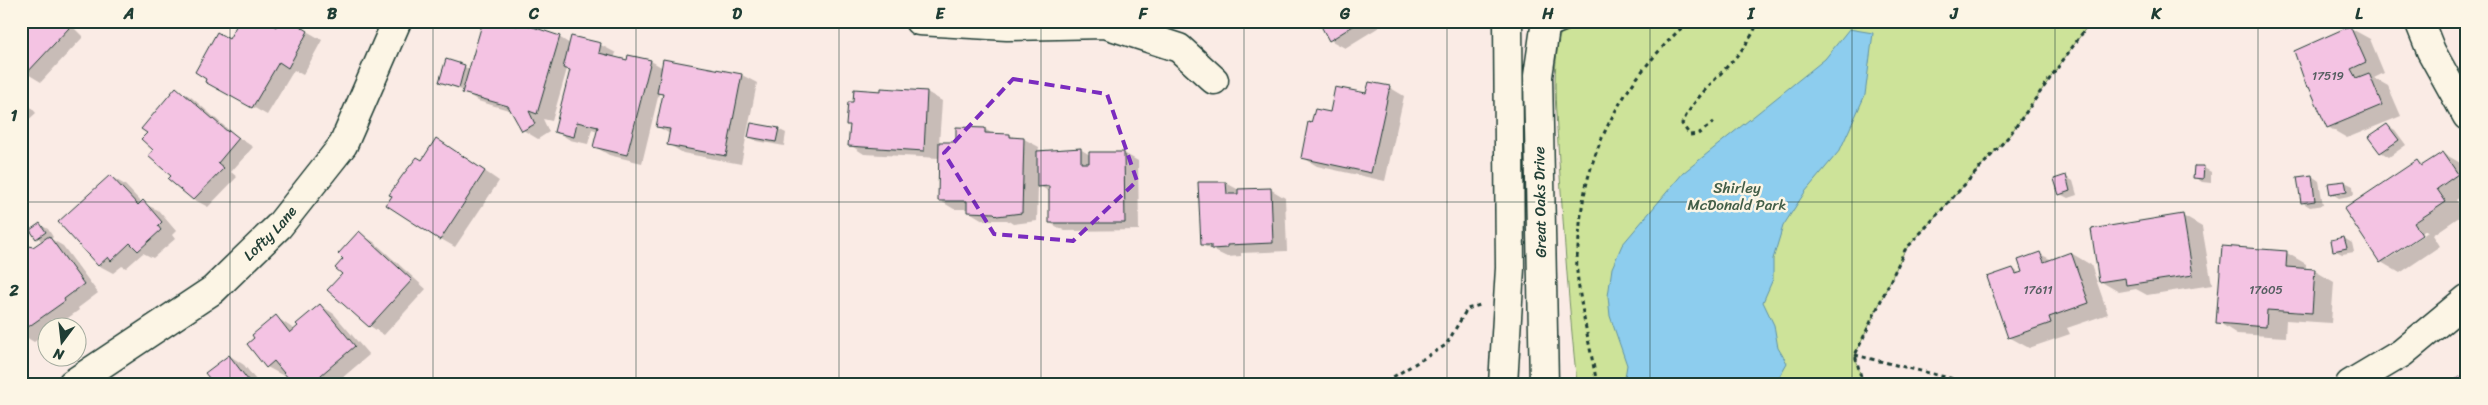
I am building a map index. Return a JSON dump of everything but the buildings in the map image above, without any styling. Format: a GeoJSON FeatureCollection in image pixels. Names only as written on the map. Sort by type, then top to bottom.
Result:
{"type":"FeatureCollection","features":[{"type":"Feature","properties":{"kind":"street","name":"Lofty Lane"},"geometry":{"type":"LineString","coordinates":[[72,384],[213,290],[279,226],[343,145],[397,21]]}},
{"type":"Feature","properties":{"kind":"street"},"geometry":{"type":"LineString","coordinates":[[919,21],[1007,26],[1105,24],[1179,48],[1214,80]]}},
{"type":"Feature","properties":{"kind":"street","name":"Great Oaks Drive"},"geometry":{"type":"LineString","coordinates":[[1503,384],[1509,301],[1508,21]]}},
{"type":"Feature","properties":{"kind":"street"},"geometry":{"type":"LineString","coordinates":[[2420,21],[2431,50],[2467,116]]}},
{"type":"Feature","properties":{"kind":"street","name":"Great Oaks Drive"},"geometry":{"type":"LineString","coordinates":[[1544,384],[1538,76],[1552,24]]}},
{"type":"Feature","properties":{"kind":"street"},"geometry":{"type":"LineString","coordinates":[[2350,384],[2402,353],[2467,299]]}},
{"type":"Feature","properties":{"kind":"path"},"geometry":{"type":"LineString","coordinates":[[1598,384],[1585,327],[1577,270],[1580,207],[1596,146],[1614,111],[1649,63],[1690,21]]}},
{"type":"Feature","properties":{"kind":"path"},"geometry":{"type":"LineString","coordinates":[[1714,122],[1698,134],[1690,135],[1682,124],[1686,114],[1702,93],[1754,35],[1758,21]]}},
{"type":"Feature","properties":{"kind":"path"},"geometry":{"type":"LineString","coordinates":[[1863,384],[1855,355],[1905,250],[2009,136],[2091,21]]}},
{"type":"Feature","properties":{"kind":"path"},"geometry":{"type":"LineString","coordinates":[[1390,384],[1393,377],[1446,345],[1467,309],[1482,304],[1509,301]]}},
{"type":"Feature","properties":{"kind":"path"},"geometry":{"type":"LineString","coordinates":[[1855,355],[1974,384]]}},
{"type":"Feature","properties":{"kind":"highlighted area"},"geometry":{"type":"Polygon","coordinates":[[[1013,79],[1107,94],[1137,181],[1073,241],[994,234],[944,153],[1013,79]]]}},
{"type":"Feature","properties":{"kind":"green space","name":"Shirley McDonald Park"},"geometry":{"type":"Polygon","coordinates":[[[1564,21],[2091,21],[2009,136],[1905,250],[1855,355],[1863,384],[1577,384],[1567,272],[1555,90],[1559,38],[1564,21]]]}},
{"type":"Feature","properties":{"kind":"water"},"geometry":{"type":"Polygon","coordinates":[[[1849,29],[1873,33],[1865,95],[1840,150],[1805,192],[1783,226],[1773,259],[1773,279],[1763,302],[1774,325],[1778,348],[1787,363],[1779,377],[1780,384],[1624,384],[1627,365],[1610,316],[1608,296],[1612,268],[1622,245],[1683,173],[1825,59],[1849,29]]]}}]}
